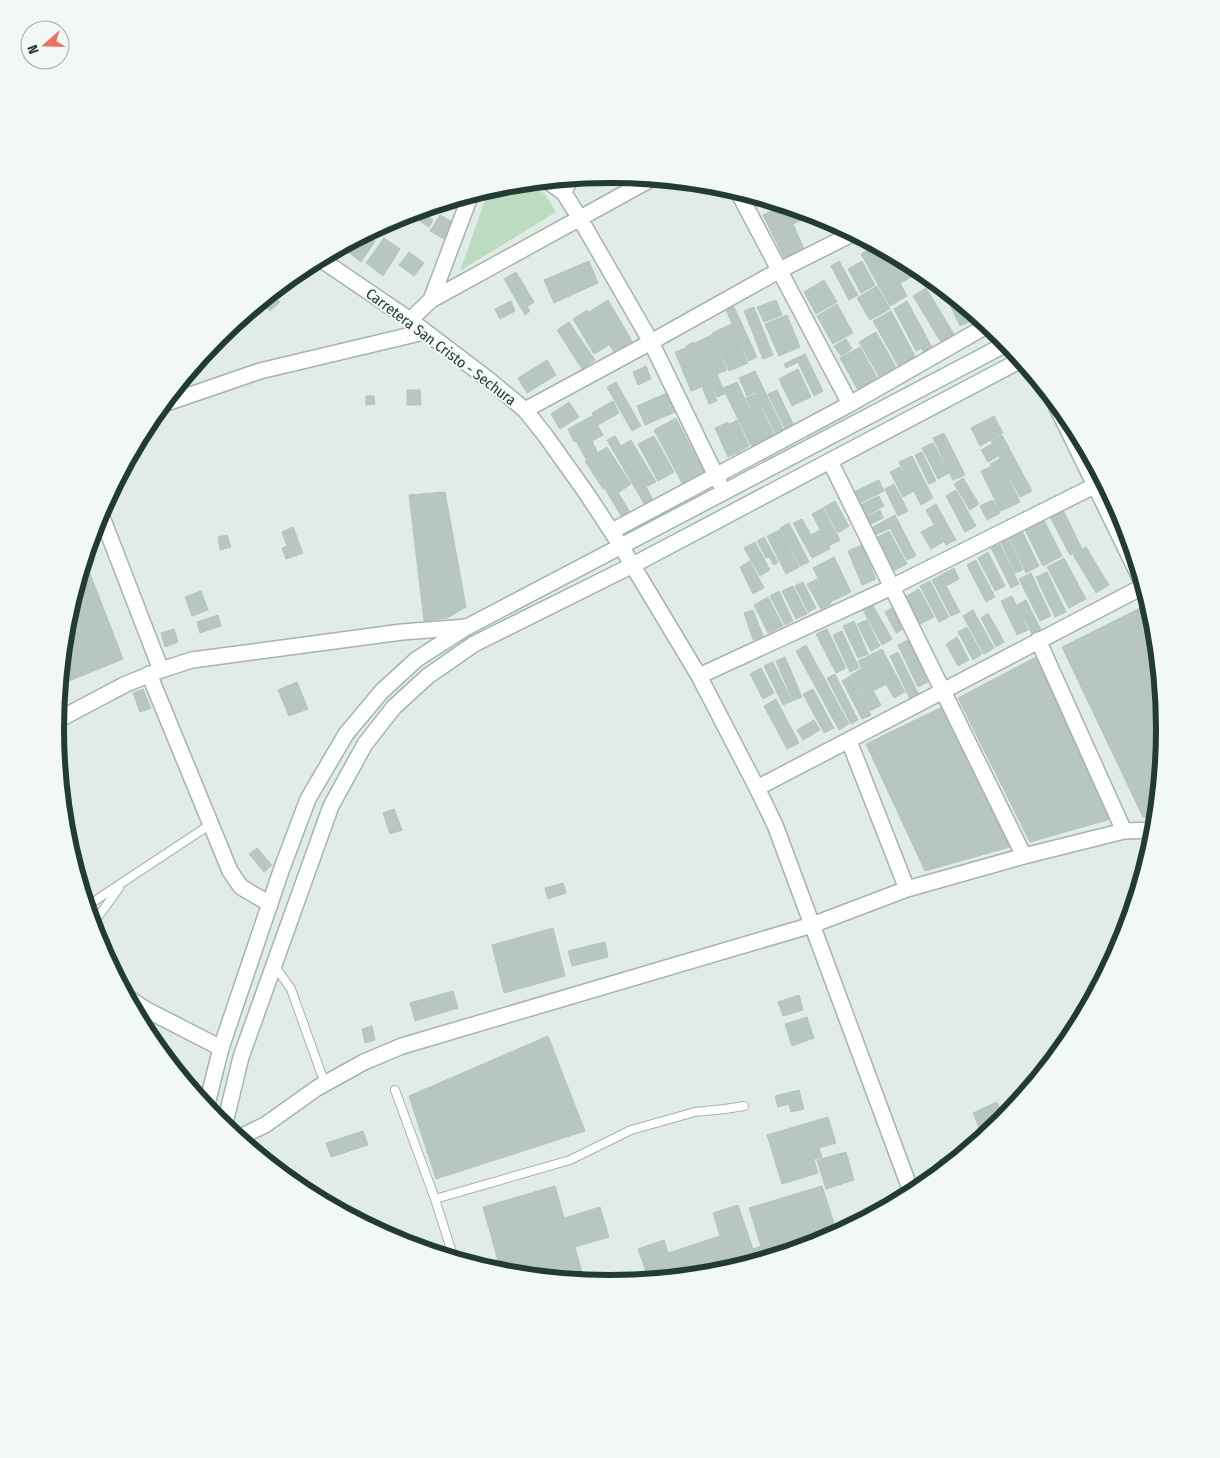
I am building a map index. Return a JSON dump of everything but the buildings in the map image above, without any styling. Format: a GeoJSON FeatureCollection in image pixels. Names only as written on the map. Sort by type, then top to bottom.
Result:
{"type":"FeatureCollection","features":[{"type":"Feature","properties":{"kind":"street"},"geometry":{"type":"LineString","coordinates":[[410,320],[431,300],[641,184]]}},
{"type":"Feature","properties":{"kind":"street"},"geometry":{"type":"LineString","coordinates":[[564,193],[567,185]]}},
{"type":"Feature","properties":{"kind":"street"},"geometry":{"type":"LineString","coordinates":[[554,186],[564,193],[579,217],[651,342],[724,492]]}},
{"type":"Feature","properties":{"kind":"street"},"geometry":{"type":"LineString","coordinates":[[742,199],[850,404]]}},
{"type":"Feature","properties":{"kind":"street"},"geometry":{"type":"LineString","coordinates":[[431,300],[468,201]]}},
{"type":"Feature","properties":{"kind":"street"},"geometry":{"type":"LineString","coordinates":[[525,410],[780,270],[847,237]]}},
{"type":"Feature","properties":{"kind":"street","name":"Carretera San Cristo - Sechura"},"geometry":{"type":"LineString","coordinates":[[326,263],[410,320],[525,410],[546,435],[612,531],[699,676],[775,826],[909,1186]]}},
{"type":"Feature","properties":{"kind":"street"},"geometry":{"type":"LineString","coordinates":[[612,531],[850,404],[981,329]]}},
{"type":"Feature","properties":{"kind":"street"},"geometry":{"type":"LineString","coordinates":[[174,401],[260,371],[424,332]]}},
{"type":"Feature","properties":{"kind":"street"},"geometry":{"type":"LineString","coordinates":[[208,1099],[221,1048],[308,799],[346,734],[382,691],[416,659],[467,627],[724,492],[996,343]]}},
{"type":"Feature","properties":{"kind":"street"},"geometry":{"type":"LineString","coordinates":[[226,1117],[242,1057],[331,806],[365,744],[394,707],[428,676],[474,644],[633,565],[1016,363]]}},
{"type":"Feature","properties":{"kind":"street"},"geometry":{"type":"LineString","coordinates":[[830,461],[1024,856]]}},
{"type":"Feature","properties":{"kind":"street"},"geometry":{"type":"LineString","coordinates":[[699,676],[892,587],[1098,483]]}},
{"type":"Feature","properties":{"kind":"street"},"geometry":{"type":"LineString","coordinates":[[104,523],[155,672],[230,871],[241,887],[270,904]]}},
{"type":"Feature","properties":{"kind":"street"},"geometry":{"type":"LineString","coordinates":[[757,788],[1138,588]]}},
{"type":"Feature","properties":{"kind":"street"},"geometry":{"type":"LineString","coordinates":[[64,717],[126,684],[192,660],[402,632],[467,627]]}},
{"type":"Feature","properties":{"kind":"street"},"geometry":{"type":"LineString","coordinates":[[1038,640],[1124,831]]}},
{"type":"Feature","properties":{"kind":"street"},"geometry":{"type":"LineString","coordinates":[[849,741],[907,889]]}},
{"type":"Feature","properties":{"kind":"street"},"geometry":{"type":"LineString","coordinates":[[245,1135],[265,1125],[325,1084],[364,1062],[402,1046],[812,925],[907,889],[1024,856],[1124,831],[1147,830]]}},
{"type":"Feature","properties":{"kind":"street"},"geometry":{"type":"LineString","coordinates":[[138,1004],[221,1048]]}},
{"type":"Feature","properties":{"kind":"lane"},"geometry":{"type":"LineString","coordinates":[[92,903],[211,824]]}},
{"type":"Feature","properties":{"kind":"lane"},"geometry":{"type":"LineString","coordinates":[[98,917],[123,883]]}},
{"type":"Feature","properties":{"kind":"lane"},"geometry":{"type":"LineString","coordinates":[[274,965],[291,989],[325,1084]]}},
{"type":"Feature","properties":{"kind":"lane"},"geometry":{"type":"LineString","coordinates":[[395,1090],[435,1199],[452,1252]]}},
{"type":"Feature","properties":{"kind":"lane"},"geometry":{"type":"LineString","coordinates":[[435,1199],[570,1160],[631,1130],[695,1112],[744,1106]]}},
{"type":"Feature","properties":{"kind":"green space"},"geometry":{"type":"Polygon","coordinates":[[[532,188],[545,194],[556,212],[460,271],[486,197],[532,188]]]}}]}
